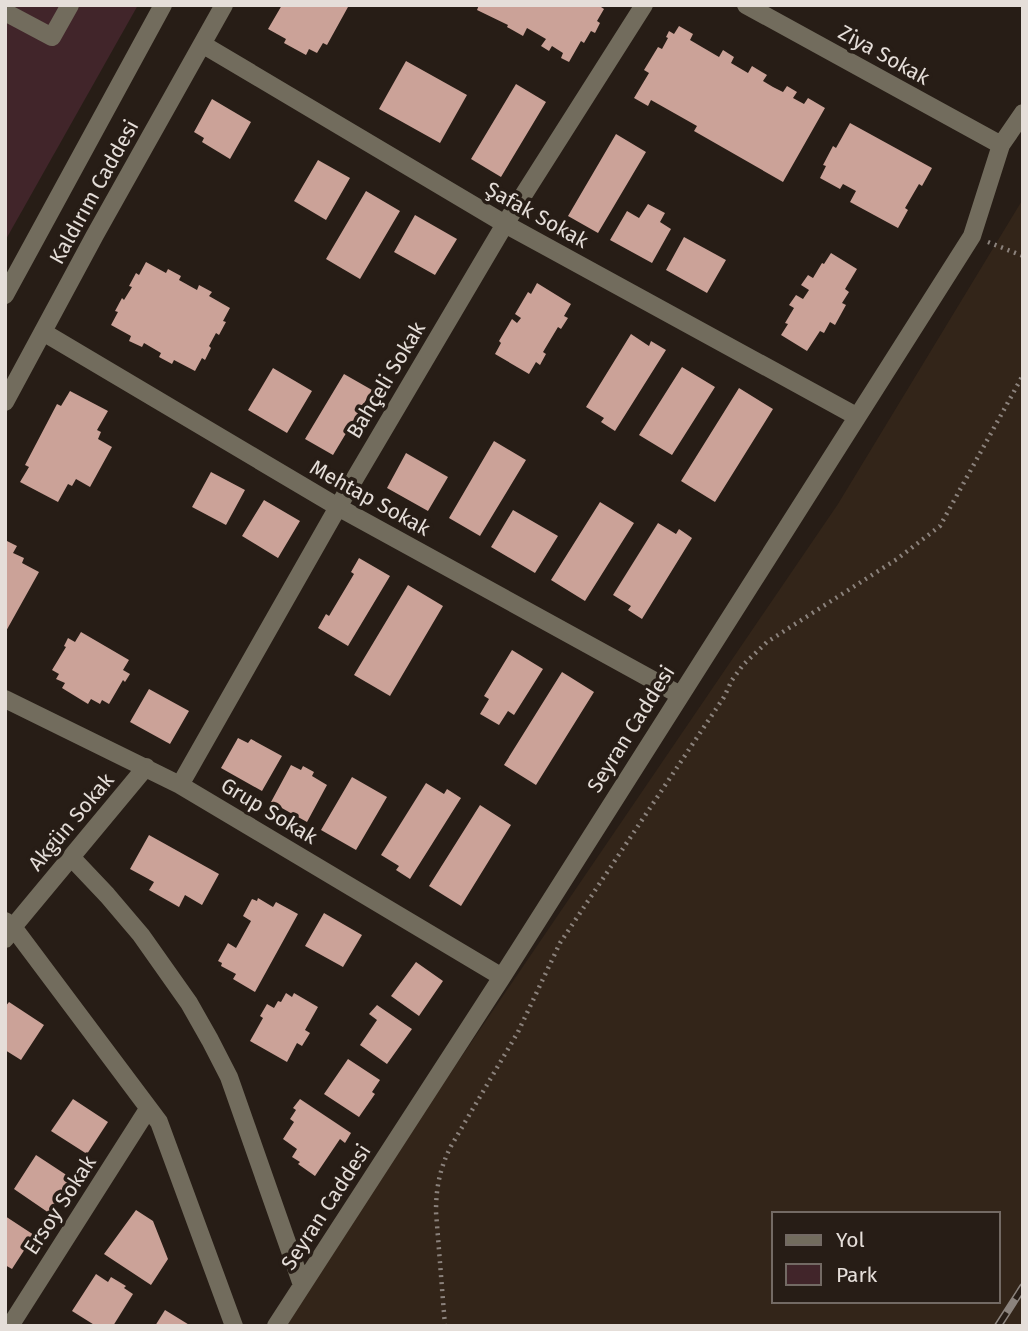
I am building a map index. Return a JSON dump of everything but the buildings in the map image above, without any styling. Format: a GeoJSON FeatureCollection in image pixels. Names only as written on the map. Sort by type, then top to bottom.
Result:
{"type":"FeatureCollection","features":[{"type":"Feature","properties":{"kind":"street"},"geometry":{"type":"LineString","coordinates":[[5,12],[52,37],[70,5]]}},
{"type":"Feature","properties":{"kind":"street","name":"Kaldırım Caddesi"},"geometry":{"type":"LineString","coordinates":[[5,295],[163,5]]}},
{"type":"Feature","properties":{"kind":"street","name":"Kaldırım Caddesi"},"geometry":{"type":"LineString","coordinates":[[5,402],[224,5]]}},
{"type":"Feature","properties":{"kind":"street","name":"Bahçeli Sokak"},"geometry":{"type":"LineString","coordinates":[[180,785],[338,507],[505,224],[644,5]]}},
{"type":"Feature","properties":{"kind":"street","name":"Ziya Sokak"},"geometry":{"type":"LineString","coordinates":[[746,5],[1001,145]]}},
{"type":"Feature","properties":{"kind":"street","name":"Şafak Sokak"},"geometry":{"type":"LineString","coordinates":[[202,44],[505,224],[856,415]]}},
{"type":"Feature","properties":{"kind":"street","name":"Seyran Caddesi"},"geometry":{"type":"LineString","coordinates":[[276,1326],[502,977],[971,236],[1001,145],[1023,113]]}},
{"type":"Feature","properties":{"kind":"street","name":"Mehtap Sokak"},"geometry":{"type":"LineString","coordinates":[[43,332],[338,507],[680,695]]}},
{"type":"Feature","properties":{"kind":"street","name":"Grup Sokak"},"geometry":{"type":"LineString","coordinates":[[5,698],[180,785],[502,977]]}},
{"type":"Feature","properties":{"kind":"street","name":"Akgün Sokak"},"geometry":{"type":"LineString","coordinates":[[8,929],[146,767]]}},
{"type":"Feature","properties":{"kind":"street"},"geometry":{"type":"LineString","coordinates":[[71,857],[141,935],[189,1003],[210,1040],[229,1077],[302,1285]]}},
{"type":"Feature","properties":{"kind":"street"},"geometry":{"type":"LineString","coordinates":[[8,929],[159,1122],[234,1326]]}},
{"type":"Feature","properties":{"kind":"street","name":"Ersoy Sokak"},"geometry":{"type":"LineString","coordinates":[[13,1321],[148,1109]]}},
{"type":"Feature","properties":{"kind":"path"},"geometry":{"type":"LineString","coordinates":[[971,236],[1023,256]]}},
{"type":"Feature","properties":{"kind":"path"},"geometry":{"type":"LineString","coordinates":[[445,1326],[436,1195],[443,1161],[518,1032],[560,943],[743,665],[767,642],[897,559],[940,526],[1023,375]]}},
{"type":"Feature","properties":{"kind":"shaded area"},"geometry":{"type":"Polygon","coordinates":[[[1023,199],[1023,1326],[278,1326],[838,504],[1023,199]]]}},
{"type":"Feature","properties":{"kind":"green space"},"geometry":{"type":"Polygon","coordinates":[[[5,5],[138,5],[5,241],[5,5]]]}},
{"type":"Feature","properties":{"kind":"railway"},"geometry":{"type":"LineString","coordinates":[[998,1326],[1023,1287]]}}]}
